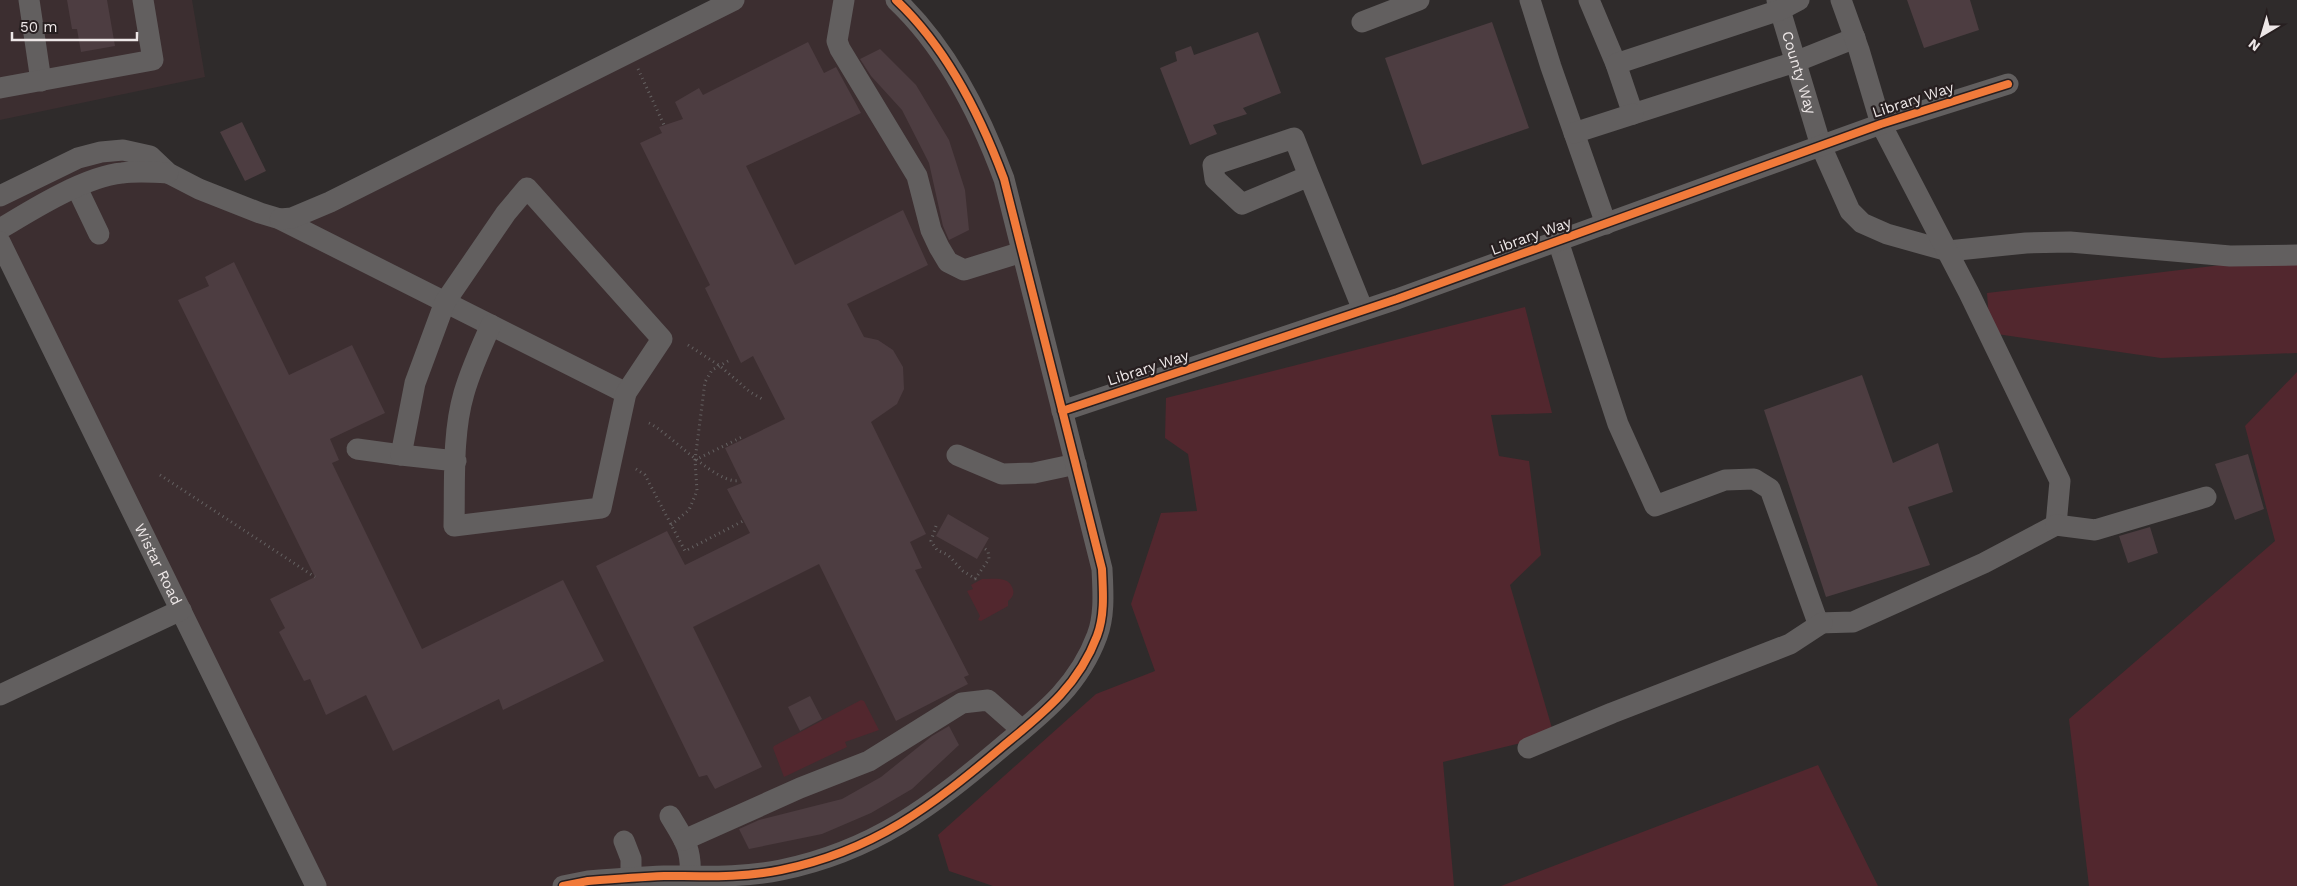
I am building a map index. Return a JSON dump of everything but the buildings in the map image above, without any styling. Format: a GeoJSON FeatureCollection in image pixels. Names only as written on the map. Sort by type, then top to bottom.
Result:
{"type":"FeatureCollection","features":[{"type":"Feature","properties":{"kind":"street"},"geometry":{"type":"LineString","coordinates":[[29,0],[41,80]]}},
{"type":"Feature","properties":{"kind":"street"},"geometry":{"type":"LineString","coordinates":[[0,88],[153,60],[142,0]]}},
{"type":"Feature","properties":{"kind":"street"},"geometry":{"type":"LineString","coordinates":[[280,219],[292,218],[330,202],[734,0]]}},
{"type":"Feature","properties":{"kind":"street"},"geometry":{"type":"LineString","coordinates":[[844,0],[837,41],[840,49],[917,176],[931,230],[948,262],[964,270],[1022,252]]}},
{"type":"Feature","properties":{"kind":"street"},"geometry":{"type":"LineString","coordinates":[[563,886],[588,881],[631,878],[753,874],[781,870],[860,846],[888,832],[927,807],[1022,730],[1067,690],[1079,672],[1097,636],[1102,613],[1102,569],[1004,179],[987,132],[972,101],[943,56],[907,10],[896,0]]}},
{"type":"Feature","properties":{"kind":"street"},"geometry":{"type":"LineString","coordinates":[[1362,22],[1420,0]]}},
{"type":"Feature","properties":{"kind":"street"},"geometry":{"type":"LineString","coordinates":[[1530,0],[1606,224]]}},
{"type":"Feature","properties":{"kind":"street"},"geometry":{"type":"LineString","coordinates":[[1589,0],[1616,64],[1633,114]]}},
{"type":"Feature","properties":{"kind":"street"},"geometry":{"type":"LineString","coordinates":[[1842,0],[1881,124],[1948,251],[2060,481],[2056,524]]}},
{"type":"Feature","properties":{"kind":"street"},"geometry":{"type":"LineString","coordinates":[[1616,64],[1785,3]]}},
{"type":"Feature","properties":{"kind":"street","name":"County Way"},"geometry":{"type":"LineString","coordinates":[[1785,3],[1795,62],[1822,146],[1850,211],[1862,223],[1887,234],[1948,251]]}},
{"type":"Feature","properties":{"kind":"street"},"geometry":{"type":"LineString","coordinates":[[1574,133],[1795,62],[1855,38]]}},
{"type":"Feature","properties":{"kind":"street","name":"Library Way"},"geometry":{"type":"LineString","coordinates":[[1062,411],[1363,310],[1881,124],[2008,84]]}},
{"type":"Feature","properties":{"kind":"street"},"geometry":{"type":"LineString","coordinates":[[0,196],[78,158],[101,152],[123,150],[150,156],[168,173],[199,189],[280,219],[626,393]]}},
{"type":"Feature","properties":{"kind":"street"},"geometry":{"type":"LineString","coordinates":[[0,229],[32,210],[77,188],[121,173],[168,173]]}},
{"type":"Feature","properties":{"kind":"street"},"geometry":{"type":"LineString","coordinates":[[1308,176],[1363,310]]}},
{"type":"Feature","properties":{"kind":"street"},"geometry":{"type":"LineString","coordinates":[[77,188],[99,234]]}},
{"type":"Feature","properties":{"kind":"street"},"geometry":{"type":"LineString","coordinates":[[401,454],[415,383],[445,302],[506,212],[528,188],[662,340],[626,393],[601,508],[454,526],[456,440],[464,394],[477,355],[491,325]]}},
{"type":"Feature","properties":{"kind":"street"},"geometry":{"type":"LineString","coordinates":[[1558,241],[1618,424],[1655,506],[1726,480],[1754,479],[1770,489],[1818,623],[1853,622],[1984,563],[2056,524],[2095,530],[2206,497]]}},
{"type":"Feature","properties":{"kind":"street","name":"Wistar Road"},"geometry":{"type":"LineString","coordinates":[[0,242],[316,886]]}},
{"type":"Feature","properties":{"kind":"street"},"geometry":{"type":"LineString","coordinates":[[1948,251],[2026,242],[2070,242],[2230,256],[2297,256]]}},
{"type":"Feature","properties":{"kind":"street"},"geometry":{"type":"LineString","coordinates":[[357,449],[456,461]]}},
{"type":"Feature","properties":{"kind":"street"},"geometry":{"type":"LineString","coordinates":[[957,456],[1002,474],[1034,473],[1076,464]]}},
{"type":"Feature","properties":{"kind":"street"},"geometry":{"type":"LineString","coordinates":[[0,695],[181,610]]}},
{"type":"Feature","properties":{"kind":"street"},"geometry":{"type":"LineString","coordinates":[[1528,748],[1612,713],[1790,644],[1822,623]]}},
{"type":"Feature","properties":{"kind":"street"},"geometry":{"type":"LineString","coordinates":[[684,840],[800,788],[869,761],[962,703],[988,700],[1022,730]]}},
{"type":"Feature","properties":{"kind":"street"},"geometry":{"type":"LineString","coordinates":[[670,816],[684,840],[691,858],[690,876]]}},
{"type":"Feature","properties":{"kind":"street"},"geometry":{"type":"LineString","coordinates":[[624,841],[631,859],[631,878]]}},
{"type":"Feature","properties":{"kind":"path"},"geometry":{"type":"LineString","coordinates":[[638,69],[664,125]]}},
{"type":"Feature","properties":{"kind":"path"},"geometry":{"type":"LineString","coordinates":[[688,345],[720,366],[750,392],[764,400]]}},
{"type":"Feature","properties":{"kind":"path"},"geometry":{"type":"LineString","coordinates":[[671,525],[689,510],[697,491],[695,460],[705,382],[712,370],[728,361]]}},
{"type":"Feature","properties":{"kind":"path"},"geometry":{"type":"LineString","coordinates":[[649,422],[695,460],[732,481],[740,480]]}},
{"type":"Feature","properties":{"kind":"path"},"geometry":{"type":"LineString","coordinates":[[695,460],[742,437]]}},
{"type":"Feature","properties":{"kind":"path"},"geometry":{"type":"LineString","coordinates":[[636,469],[644,475],[685,551],[744,520]]}},
{"type":"Feature","properties":{"kind":"path"},"geometry":{"type":"LineString","coordinates":[[160,475],[315,577]]}},
{"type":"Feature","properties":{"kind":"path"},"geometry":{"type":"LineString","coordinates":[[936,526],[931,541],[938,550],[948,555],[963,571],[977,580],[989,559],[988,551],[984,548]]}},
{"type":"Feature","properties":{"kind":"shaded area"},"geometry":{"type":"Polygon","coordinates":[[[0,0],[192,0],[205,77],[0,120],[0,0]]]}},
{"type":"Feature","properties":{"kind":"shaded area"},"geometry":{"type":"Polygon","coordinates":[[[734,0],[896,0],[972,101],[1102,569],[1079,672],[949,791],[830,857],[563,886],[314,886],[0,243],[0,196],[101,152],[280,219],[734,0]]]}},
{"type":"Feature","properties":{"kind":"shaded area"},"geometry":{"type":"Polygon","coordinates":[[[2297,256],[2297,353],[2161,358],[1990,333],[1987,293],[2297,256]]]}},
{"type":"Feature","properties":{"kind":"shaded area"},"geometry":{"type":"Polygon","coordinates":[[[1525,307],[1552,413],[1491,415],[1499,456],[1529,461],[1541,555],[1510,585],[1554,735],[1443,762],[1454,886],[993,886],[949,871],[938,835],[1096,694],[1155,671],[1131,604],[1161,513],[1197,511],[1188,454],[1165,438],[1166,398],[1525,307]]]}},
{"type":"Feature","properties":{"kind":"shaded area"},"geometry":{"type":"Polygon","coordinates":[[[2297,372],[2297,886],[2089,886],[2069,719],[2275,541],[2245,426],[2297,372]]]}},
{"type":"Feature","properties":{"kind":"shaded area"},"geometry":{"type":"Polygon","coordinates":[[[982,579],[1007,581],[1013,589],[1013,593],[1008,601],[1008,606],[981,621],[978,620],[980,616],[967,591],[973,589],[971,585],[982,579]]]}},
{"type":"Feature","properties":{"kind":"shaded area"},"geometry":{"type":"Polygon","coordinates":[[[861,700],[864,701],[879,730],[845,742],[847,747],[784,777],[773,748],[774,746],[861,700]]]}},
{"type":"Feature","properties":{"kind":"shaded area"},"geometry":{"type":"Polygon","coordinates":[[[1818,765],[1878,886],[1501,886],[1818,765]]]}},
{"type":"Feature","properties":{"kind":"cycle path"},"geometry":{"type":"LineString","coordinates":[[563,886],[588,881],[626,878],[766,873],[814,862],[873,838],[900,824],[926,807],[1045,711],[1080,670],[1097,636],[1102,611],[1102,569],[1004,179],[984,130],[960,83],[931,39],[896,0]]}},
{"type":"Feature","properties":{"kind":"cycle path"},"geometry":{"type":"LineString","coordinates":[[1062,411],[1397,299],[1881,124],[2008,84]]}}]}
